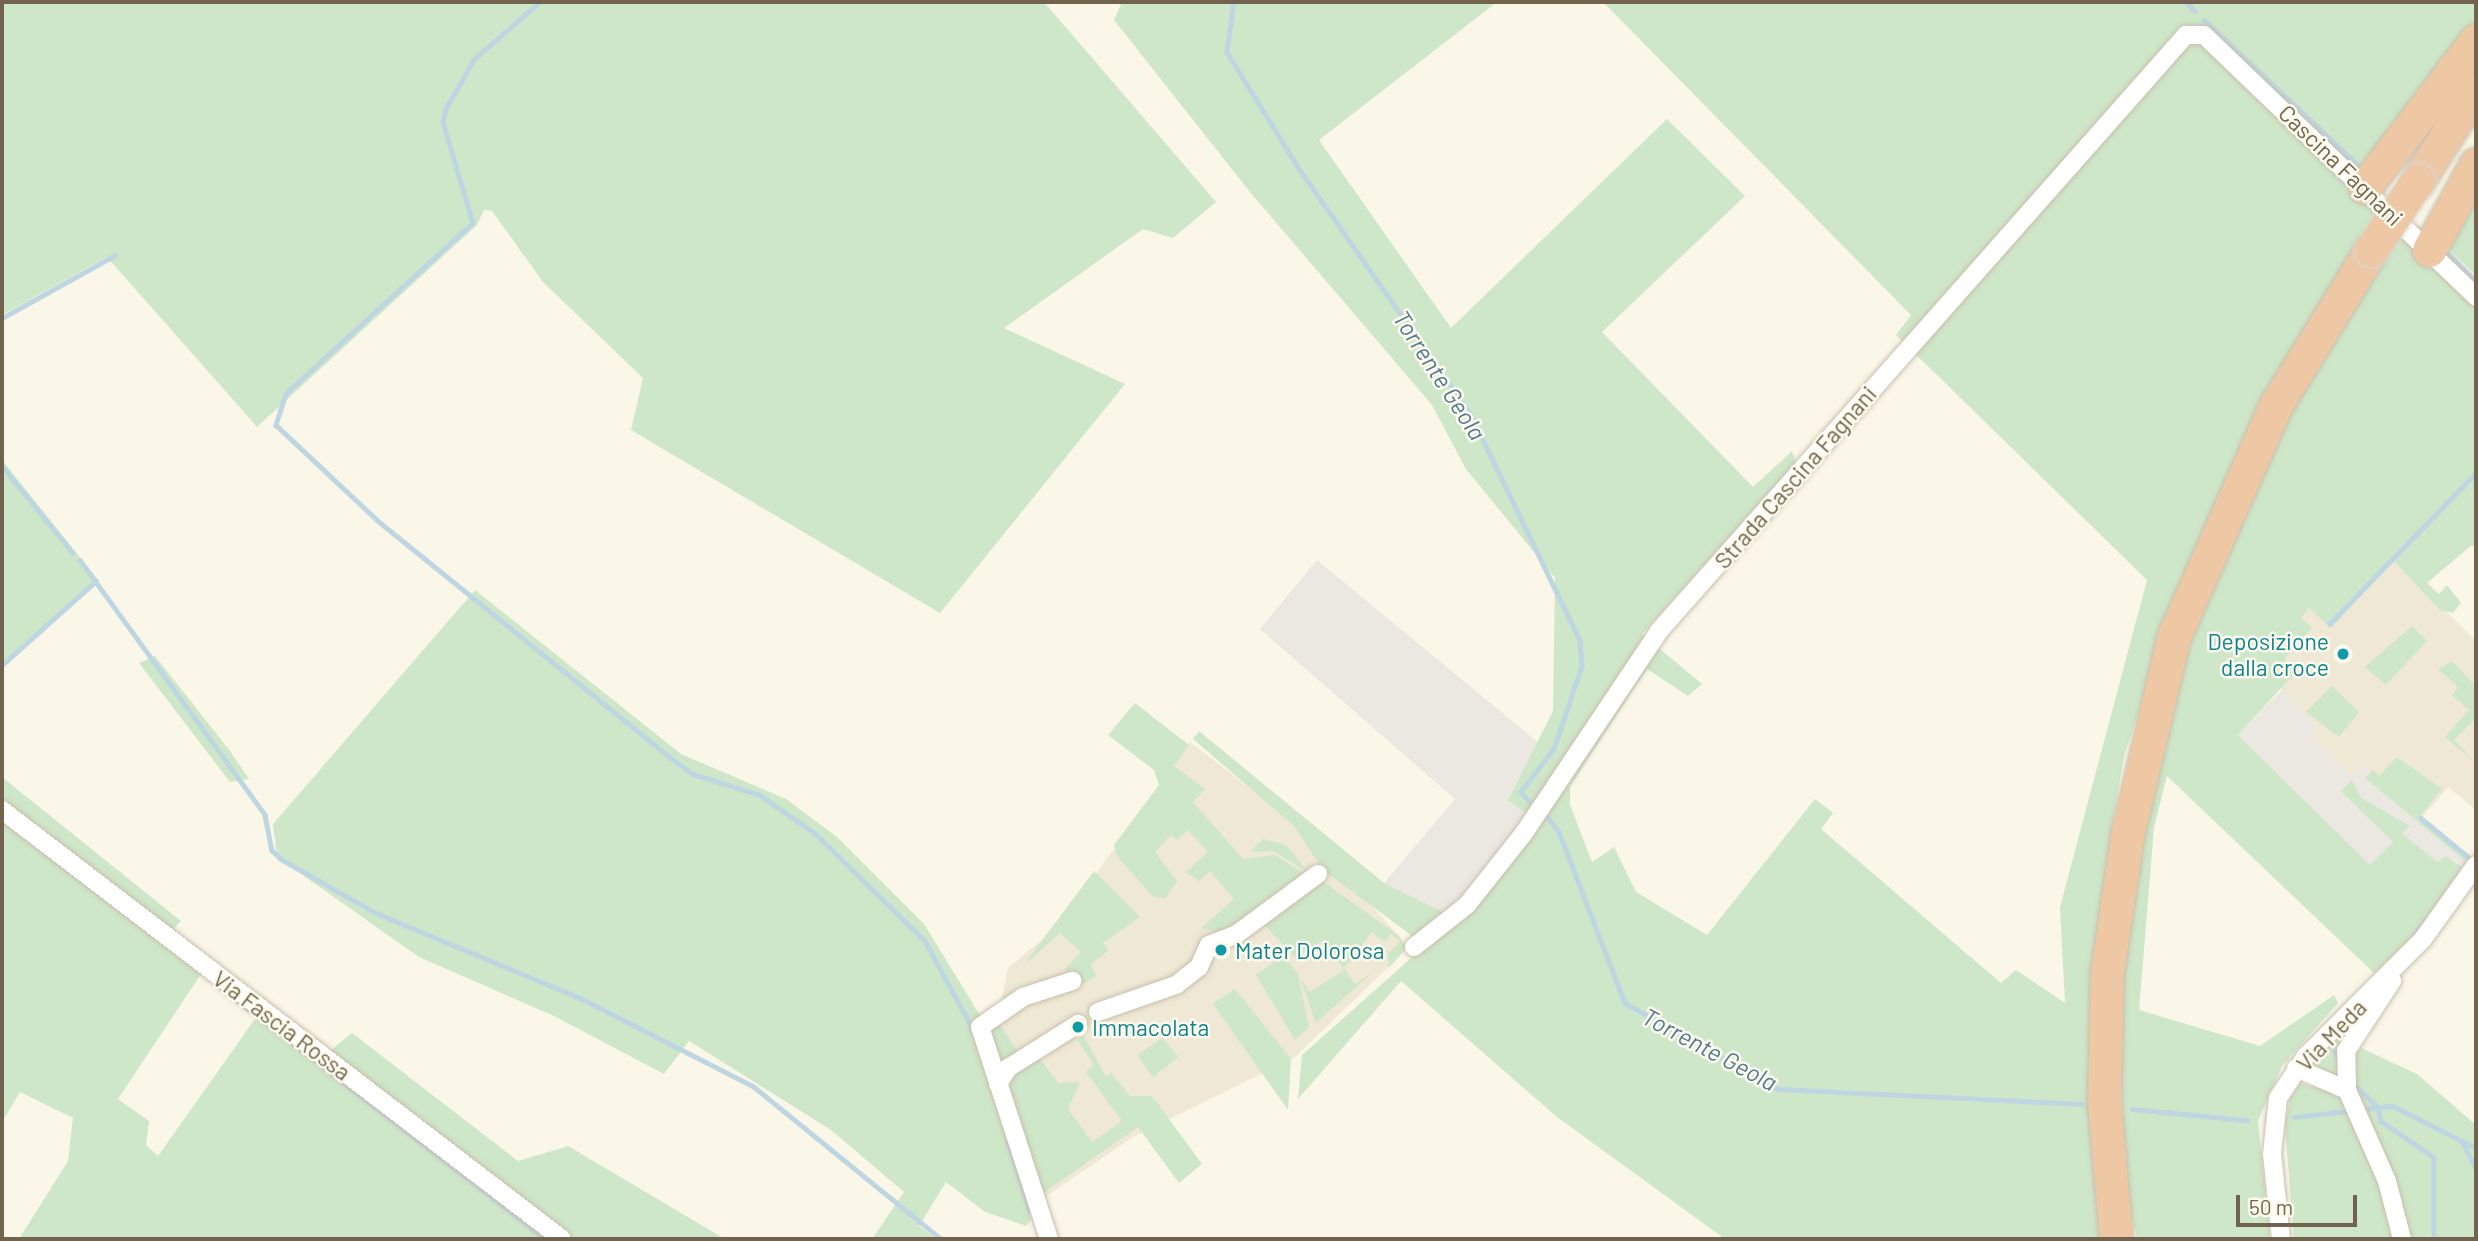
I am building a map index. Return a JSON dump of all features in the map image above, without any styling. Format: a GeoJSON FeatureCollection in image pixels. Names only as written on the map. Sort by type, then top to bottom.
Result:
{"type":"FeatureCollection","features":[{"type":"Feature","properties":{"kind":"highway"},"geometry":{"type":"LineString","coordinates":[[2365,187],[2476,40]]}},
{"type":"Feature","properties":{"kind":"highway"},"geometry":{"type":"LineString","coordinates":[[2116,1239],[2104,1102],[2107,972],[2127,835],[2174,636],[2276,405],[2371,250],[2476,89]]}},
{"type":"Feature","properties":{"kind":"highway"},"geometry":{"type":"LineString","coordinates":[[2429,250],[2476,164]]}},
{"type":"Feature","properties":{"kind":"street","name":"Cascina Fagnani"},"geometry":{"type":"LineString","coordinates":[[2204,34],[2476,297]]}},
{"type":"Feature","properties":{"kind":"street","name":"Strada Cascina Fagnani"},"geometry":{"type":"LineString","coordinates":[[1414,947],[1467,905],[1524,834],[1658,631],[2175,45],[2186,35],[2204,34]]}},
{"type":"Feature","properties":{"kind":"street","name":"Via Fascia Rossa"},"geometry":{"type":"LineString","coordinates":[[2,810],[562,1239]]}},
{"type":"Feature","properties":{"kind":"street","name":"Via Meda"},"geometry":{"type":"LineString","coordinates":[[2281,1239],[2273,1121],[2296,1068],[2403,962],[2476,864]]}},
{"type":"Feature","properties":{"kind":"street"},"geometry":{"type":"LineString","coordinates":[[1098,1012],[1176,985],[1199,967],[1209,945],[1237,934],[1318,874]]}},
{"type":"Feature","properties":{"kind":"street"},"geometry":{"type":"LineString","coordinates":[[2402,1239],[2387,1181],[2353,1103],[2346,1051],[2403,962]]}},
{"type":"Feature","properties":{"kind":"street"},"geometry":{"type":"LineString","coordinates":[[1049,1239],[980,1027],[1023,997],[1072,981]]}},
{"type":"Feature","properties":{"kind":"street"},"geometry":{"type":"LineString","coordinates":[[998,1084],[1009,1068],[1078,1024]]}},
{"type":"Feature","properties":{"kind":"street"},"geometry":{"type":"LineString","coordinates":[[2296,1068],[2353,1103]]}},
{"type":"Feature","properties":{"kind":"shaded area"},"geometry":{"type":"Polygon","coordinates":[[[2394,559],[2475,640],[2476,810],[2448,787],[2439,798],[2397,761],[2379,779],[2352,776],[2310,736],[2318,727],[2277,684],[2278,657],[2296,618],[2310,604],[2394,559]]]}},
{"type":"Feature","properties":{"kind":"shaded area"},"geometry":{"type":"Polygon","coordinates":[[[1317,560],[1541,745],[1528,762],[1532,818],[1449,915],[1384,883],[1455,799],[1260,629],[1317,560]]]}},
{"type":"Feature","properties":{"kind":"shaded area"},"geometry":{"type":"Polygon","coordinates":[[[2283,689],[2318,727],[2310,736],[2352,776],[2362,764],[2380,779],[2397,760],[2439,798],[2422,817],[2472,861],[2432,911],[2370,865],[2238,735],[2283,689]]]}},
{"type":"Feature","properties":{"kind":"shaded area"},"geometry":{"type":"Polygon","coordinates":[[[1190,742],[1299,826],[1409,947],[1295,1057],[1133,1137],[1042,1199],[995,1033],[1008,968],[1055,929],[1114,849],[1158,888],[1152,850],[1171,766],[1190,742]]]}},
{"type":"Feature","properties":{"kind":"green space"},"geometry":{"type":"Polygon","coordinates":[[[2,2],[1044,2],[1216,202],[1173,238],[1143,229],[1004,328],[1125,384],[940,613],[631,430],[643,378],[543,282],[492,211],[484,210],[477,225],[257,427],[107,257],[2,315],[2,2]]]}},
{"type":"Feature","properties":{"kind":"green space"},"geometry":{"type":"Polygon","coordinates":[[[1122,2],[1497,2],[1319,140],[1451,328],[1667,119],[1745,196],[1602,332],[1753,487],[1792,451],[1796,463],[1642,634],[1702,684],[1688,696],[1647,669],[1570,787],[1570,805],[1592,862],[1614,847],[1636,892],[1707,935],[1815,799],[1833,813],[1821,829],[2001,983],[2016,970],[2065,1003],[2060,907],[2147,580],[1896,335],[1911,315],[1603,2],[2476,2],[2476,29],[2353,196],[2379,211],[2163,638],[2124,756],[2111,833],[2101,1239],[1725,1239],[1557,1117],[1401,981],[1298,1099],[1302,1055],[1490,888],[1531,839],[1532,818],[1508,800],[1553,711],[1555,578],[1466,469],[1432,405],[1250,192],[1114,20],[1122,2]]]}},
{"type":"Feature","properties":{"kind":"green space"},"geometry":{"type":"Polygon","coordinates":[[[2476,178],[2476,276],[2441,242],[2476,178]]]}},
{"type":"Feature","properties":{"kind":"green space"},"geometry":{"type":"Polygon","coordinates":[[[2401,235],[2476,307],[2476,549],[2472,545],[2427,583],[2439,594],[2447,585],[2461,603],[2453,613],[2440,610],[2394,561],[2331,628],[2309,608],[2301,618],[2312,628],[2284,659],[2297,671],[2238,735],[2370,865],[2393,842],[2341,791],[2352,780],[2361,798],[2410,826],[2402,833],[2437,862],[2445,856],[2462,867],[2418,932],[2374,973],[2167,776],[2154,828],[2139,1010],[2260,1046],[2334,995],[2338,1003],[2282,1066],[2258,1121],[2270,1239],[2137,1239],[2125,1189],[2119,1009],[2141,833],[2178,679],[2221,553],[2277,436],[2401,235]]]}},
{"type":"Feature","properties":{"kind":"green space"},"geometry":{"type":"Polygon","coordinates":[[[2,460],[99,581],[2,668],[2,460]]]}},
{"type":"Feature","properties":{"kind":"green space"},"geometry":{"type":"Polygon","coordinates":[[[475,590],[681,754],[786,799],[837,837],[924,924],[981,1017],[972,1021],[1031,1220],[1026,1226],[985,1212],[946,1182],[919,1226],[937,1239],[872,1239],[904,1192],[831,1130],[689,1041],[664,1074],[554,1016],[419,957],[277,857],[273,824],[475,590]]]}},
{"type":"Feature","properties":{"kind":"green space"},"geometry":{"type":"Polygon","coordinates":[[[2412,626],[2427,641],[2386,685],[2365,667],[2412,626]]]}},
{"type":"Feature","properties":{"kind":"green space"},"geometry":{"type":"Polygon","coordinates":[[[155,656],[249,779],[230,782],[139,663],[155,656]]]}},
{"type":"Feature","properties":{"kind":"green space"},"geometry":{"type":"Polygon","coordinates":[[[2452,661],[2476,686],[2476,718],[2454,740],[2476,763],[2445,737],[2469,710],[2452,695],[2458,687],[2438,669],[2452,661]]]}},
{"type":"Feature","properties":{"kind":"green space"},"geometry":{"type":"Polygon","coordinates":[[[2332,686],[2359,712],[2339,737],[2306,712],[2332,686]]]}},
{"type":"Feature","properties":{"kind":"green space"},"geometry":{"type":"Polygon","coordinates":[[[1135,703],[1189,745],[1174,766],[1205,789],[1193,802],[1243,859],[1275,855],[1305,874],[1226,933],[1201,928],[1234,899],[1210,871],[1199,881],[1186,872],[1208,852],[1188,830],[1177,840],[1171,835],[1155,852],[1177,881],[1165,899],[1152,896],[1117,856],[1114,845],[1159,785],[1154,770],[1108,735],[1135,703]]]}},
{"type":"Feature","properties":{"kind":"green space"},"geometry":{"type":"Polygon","coordinates":[[[1199,731],[1384,883],[1449,915],[1419,941],[1323,870],[1294,826],[1193,739],[1199,731]]]}},
{"type":"Feature","properties":{"kind":"green space"},"geometry":{"type":"Polygon","coordinates":[[[2397,757],[2442,789],[2421,815],[2468,856],[2464,860],[2365,778],[2373,770],[2379,776],[2397,757]]]}},
{"type":"Feature","properties":{"kind":"green space"},"geometry":{"type":"Polygon","coordinates":[[[2,777],[181,921],[170,933],[2,799],[2,777]]]}},
{"type":"Feature","properties":{"kind":"green space"},"geometry":{"type":"Polygon","coordinates":[[[2,814],[203,971],[118,1099],[149,1121],[146,1145],[158,1156],[257,1016],[552,1239],[19,1239],[68,1161],[73,1118],[20,1092],[2,1122],[2,814]]]}},
{"type":"Feature","properties":{"kind":"green space"},"geometry":{"type":"Polygon","coordinates":[[[1263,839],[1286,845],[1309,873],[1273,851],[1250,852],[1263,839]]]}},
{"type":"Feature","properties":{"kind":"green space"},"geometry":{"type":"Polygon","coordinates":[[[1094,871],[1140,917],[1103,943],[1109,950],[1090,965],[1097,976],[1083,984],[1065,969],[1081,952],[1060,933],[1023,966],[1094,871]]]}},
{"type":"Feature","properties":{"kind":"green space"},"geometry":{"type":"Polygon","coordinates":[[[1324,882],[1399,936],[1406,948],[1389,968],[1388,954],[1400,941],[1391,934],[1384,942],[1372,932],[1344,968],[1355,984],[1372,973],[1316,1023],[1300,978],[1310,992],[1344,970],[1324,940],[1296,958],[1262,923],[1324,882]]]}},
{"type":"Feature","properties":{"kind":"green space"},"geometry":{"type":"Polygon","coordinates":[[[1283,955],[1298,974],[1309,1027],[1295,1040],[1256,975],[1283,955]]]}},
{"type":"Feature","properties":{"kind":"green space"},"geometry":{"type":"Polygon","coordinates":[[[1235,989],[1291,1059],[1288,1110],[1213,1004],[1235,989]]]}},
{"type":"Feature","properties":{"kind":"green space"},"geometry":{"type":"Polygon","coordinates":[[[997,1020],[1021,1056],[998,1066],[987,1028],[997,1020]]]}},
{"type":"Feature","properties":{"kind":"green space"},"geometry":{"type":"Polygon","coordinates":[[[2358,1022],[2345,1081],[2313,1069],[2313,1061],[2358,1022]]]}},
{"type":"Feature","properties":{"kind":"green space"},"geometry":{"type":"Polygon","coordinates":[[[1078,1025],[1106,1077],[1111,1073],[1130,1096],[1152,1096],[1202,1164],[1179,1183],[1138,1127],[1039,1196],[1004,1081],[1038,1056],[1058,1083],[1080,1082],[1068,1109],[1092,1142],[1122,1121],[1086,1072],[1094,1065],[1078,1041],[1078,1025]]]}},
{"type":"Feature","properties":{"kind":"green space"},"geometry":{"type":"Polygon","coordinates":[[[352,1033],[518,1161],[568,1146],[725,1239],[568,1239],[326,1054],[352,1033]]]}},
{"type":"Feature","properties":{"kind":"green space"},"geometry":{"type":"Polygon","coordinates":[[[1206,1035],[1153,1077],[1137,1055],[1163,1038],[1178,1057],[1206,1035]]]}},
{"type":"Feature","properties":{"kind":"green space"},"geometry":{"type":"Polygon","coordinates":[[[2361,1048],[2417,1074],[2476,1125],[2476,1239],[2294,1239],[2285,1126],[2290,1099],[2300,1083],[2344,1096],[2351,1059],[2361,1048]]]}},
{"type":"Feature","properties":{"kind":"waterway"},"geometry":{"type":"LineString","coordinates":[[540,2],[474,60],[446,109],[443,122],[473,223],[286,394],[276,425],[377,520],[675,761],[693,774],[760,795],[816,834],[925,941],[973,1029]]}},
{"type":"Feature","properties":{"kind":"waterway","name":"Torrente Geola"},"geometry":{"type":"LineString","coordinates":[[1234,2],[1227,52],[1300,170],[1471,415],[1580,640],[1582,666],[1554,749],[1521,792],[1529,801]]}},
{"type":"Feature","properties":{"kind":"waterway"},"geometry":{"type":"LineString","coordinates":[[2186,2],[2195,11]]}},
{"type":"Feature","properties":{"kind":"waterway"},"geometry":{"type":"LineString","coordinates":[[2204,20],[2362,169]]}},
{"type":"Feature","properties":{"kind":"waterway"},"geometry":{"type":"LineString","coordinates":[[2446,251],[2476,281]]}},
{"type":"Feature","properties":{"kind":"waterway"},"geometry":{"type":"LineString","coordinates":[[2,318],[115,255]]}},
{"type":"Feature","properties":{"kind":"waterway"},"geometry":{"type":"LineString","coordinates":[[2,466],[73,553]]}},
{"type":"Feature","properties":{"kind":"waterway"},"geometry":{"type":"LineString","coordinates":[[2329,624],[2476,473]]}},
{"type":"Feature","properties":{"kind":"waterway"},"geometry":{"type":"LineString","coordinates":[[80,560],[265,815],[272,850],[281,859],[376,913],[580,998],[753,1086],[941,1239]]}},
{"type":"Feature","properties":{"kind":"waterway"},"geometry":{"type":"LineString","coordinates":[[2,665],[96,581]]}},
{"type":"Feature","properties":{"kind":"waterway","name":"Torrente Geola"},"geometry":{"type":"LineString","coordinates":[[1547,816],[1559,832],[1625,1003],[1778,1089],[2082,1104]]}},
{"type":"Feature","properties":{"kind":"waterway"},"geometry":{"type":"LineString","coordinates":[[2421,818],[2473,861]]}},
{"type":"Feature","properties":{"kind":"waterway"},"geometry":{"type":"LineString","coordinates":[[2415,934],[2428,918]]}},
{"type":"Feature","properties":{"kind":"waterway"},"geometry":{"type":"LineString","coordinates":[[222,989],[545,1239]]}},
{"type":"Feature","properties":{"kind":"waterway"},"geometry":{"type":"LineString","coordinates":[[2335,1051],[2341,1066]]}},
{"type":"Feature","properties":{"kind":"waterway"},"geometry":{"type":"LineString","coordinates":[[2356,1086],[2378,1107],[2381,1121],[2434,1157],[2434,1239]]}},
{"type":"Feature","properties":{"kind":"waterway","name":"Torrente Geola"},"geometry":{"type":"LineString","coordinates":[[2362,1109],[2393,1106],[2476,1148]]}},
{"type":"Feature","properties":{"kind":"waterway","name":"Torrente Geola"},"geometry":{"type":"LineString","coordinates":[[2132,1109],[2247,1120]]}},
{"type":"Feature","properties":{"kind":"waterway","name":"Torrente Geola"},"geometry":{"type":"LineString","coordinates":[[2294,1117],[2349,1111]]}},
{"type":"Feature","properties":{"kind":"waterway"},"geometry":{"type":"LineString","coordinates":[[1008,1141],[1030,1211]]}},
{"type":"Feature","properties":{"kind":"waterway","name":"Torrente Geola"},"geometry":{"type":"LineString","coordinates":[[2462,1141],[2476,1168]]}},
{"type":"Feature","properties":{"kind":"place","name":"Deposizione dalla croce"},"geometry":{"type":"Point","coordinates":[2343,654]}},
{"type":"Feature","properties":{"kind":"place","name":"Mater Dolorosa"},"geometry":{"type":"Point","coordinates":[1221,950]}},
{"type":"Feature","properties":{"kind":"place","name":"Immacolata"},"geometry":{"type":"Point","coordinates":[1078,1027]}}]}
